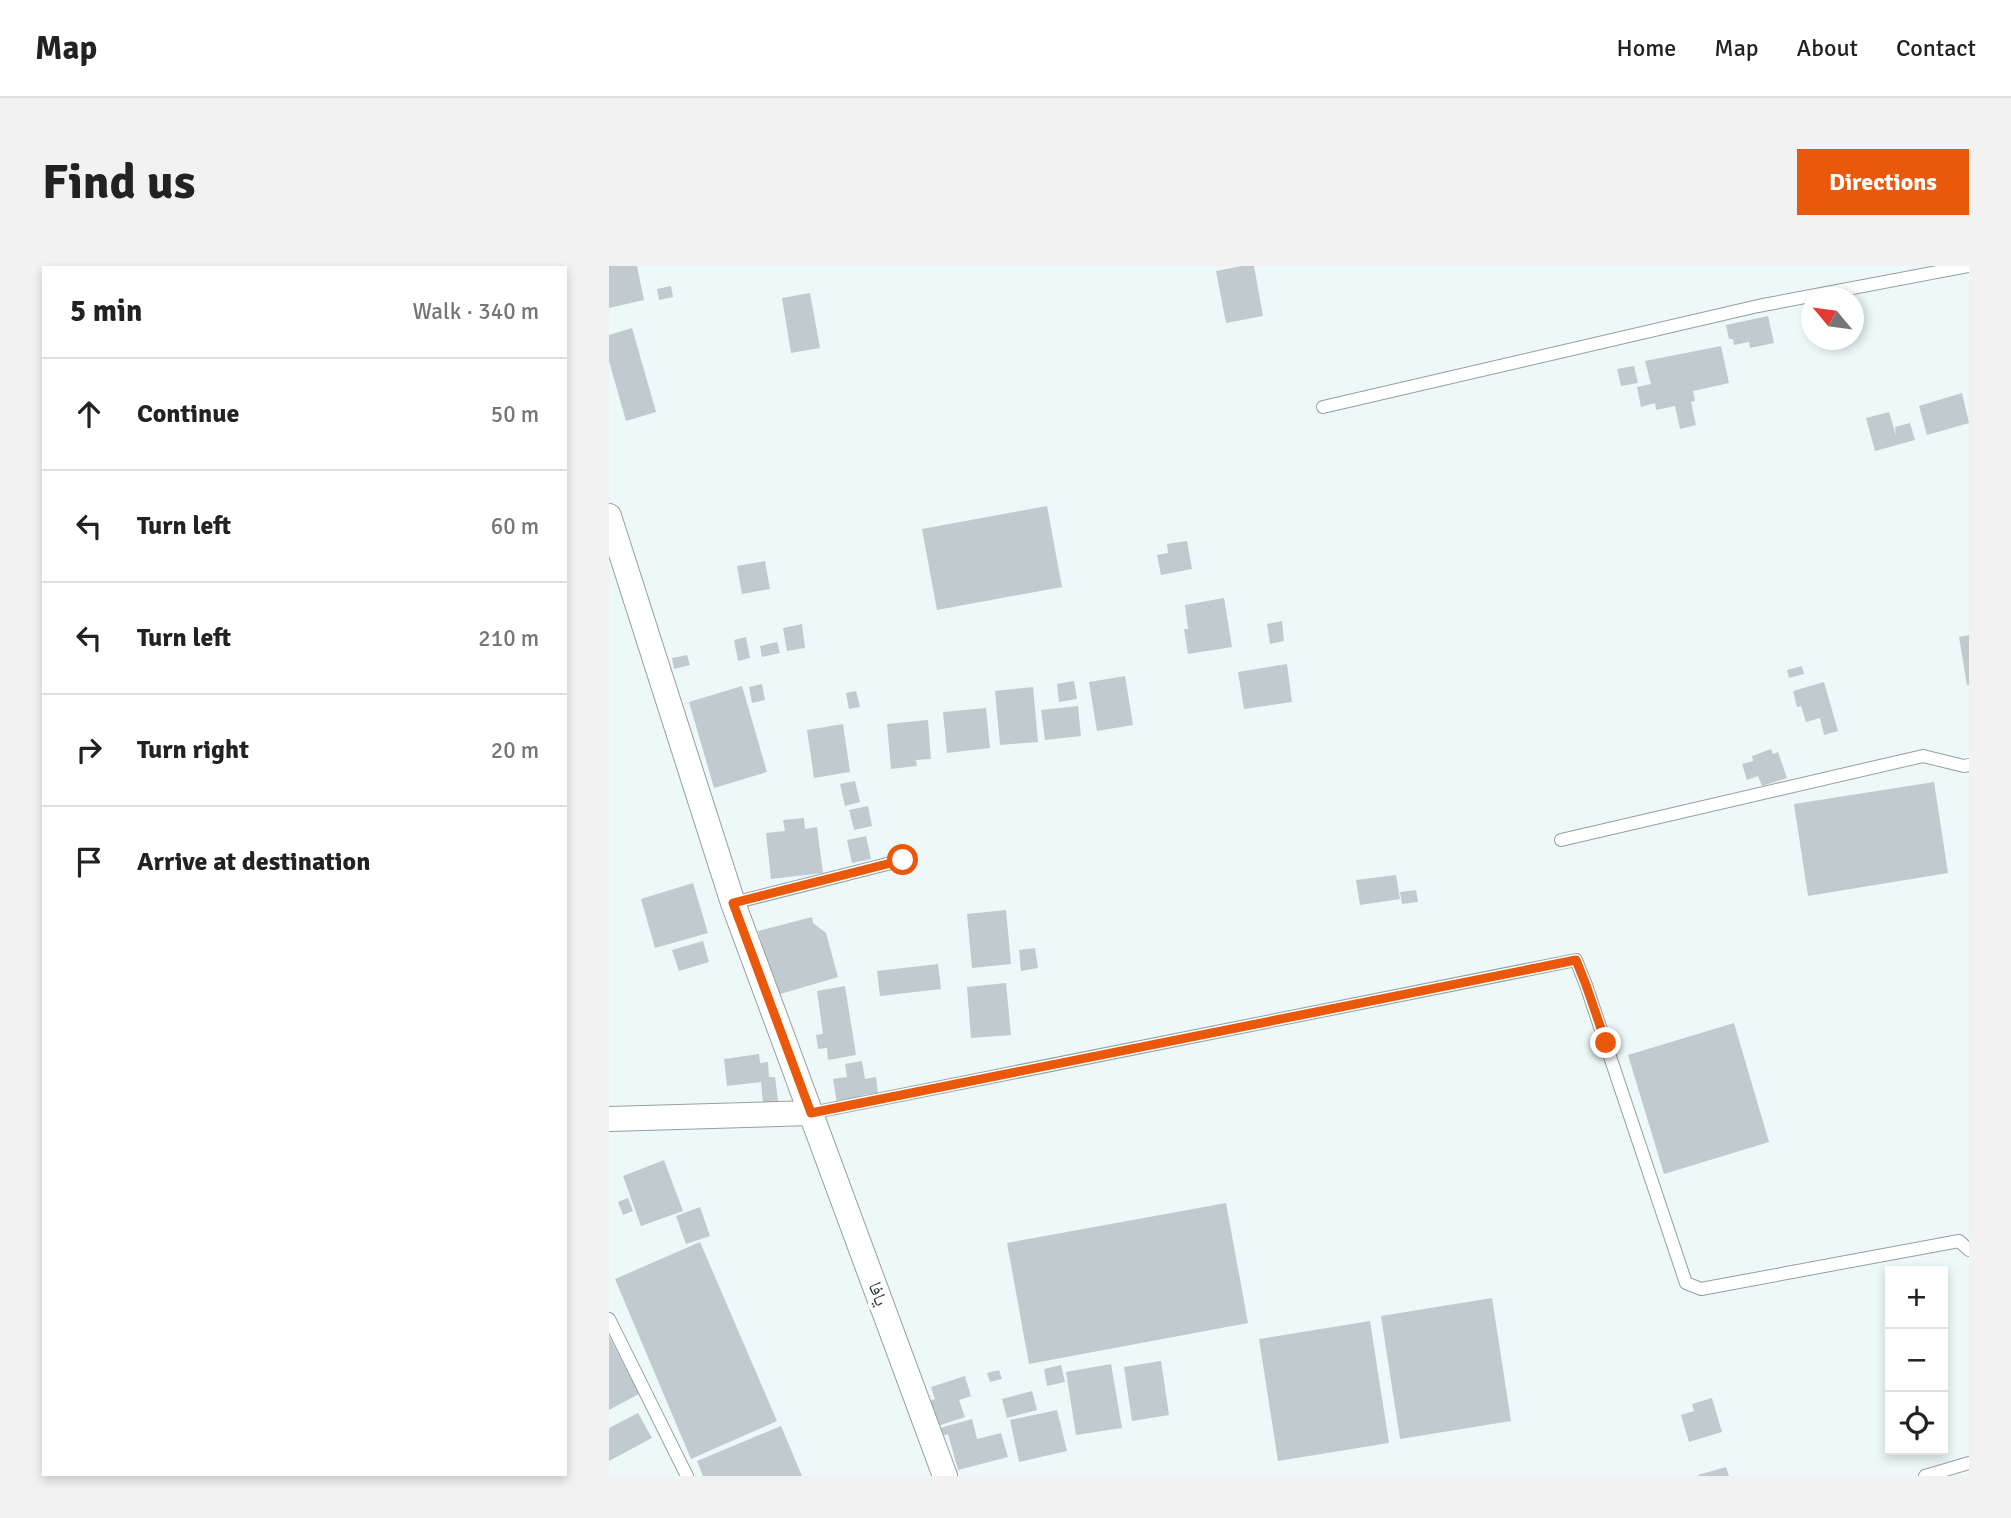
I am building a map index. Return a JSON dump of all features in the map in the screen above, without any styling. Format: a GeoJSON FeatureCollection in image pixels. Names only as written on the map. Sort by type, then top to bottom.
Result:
{"type":"FeatureCollection","features":[{"type":"Feature","properties":{"kind":"street","name":"يافا"},"geometry":{"type":"LineString","coordinates":[[609,516],[733,903],[945,1476]]}},
{"type":"Feature","properties":{"kind":"street"},"geometry":{"type":"LineString","coordinates":[[609,1119],[811,1113]]}},
{"type":"Feature","properties":{"kind":"lane"},"geometry":{"type":"LineString","coordinates":[[1323,407],[1758,306],[1969,266]]}},
{"type":"Feature","properties":{"kind":"lane"},"geometry":{"type":"LineString","coordinates":[[1561,840],[1923,756],[1969,765]]}},
{"type":"Feature","properties":{"kind":"lane"},"geometry":{"type":"LineString","coordinates":[[733,903],[903,860]]}},
{"type":"Feature","properties":{"kind":"lane"},"geometry":{"type":"LineString","coordinates":[[811,1113],[1576,960],[1686,1283],[1701,1289],[1959,1241],[1969,1250]]}},
{"type":"Feature","properties":{"kind":"lane"},"geometry":{"type":"LineString","coordinates":[[609,1319],[687,1476]]}},
{"type":"Feature","properties":{"kind":"lane"},"geometry":{"type":"LineString","coordinates":[[1925,1476],[1969,1464]]}},
{"type":"Feature","properties":{"kind":"building"},"geometry":{"type":"Polygon","coordinates":[[[609,266],[637,266],[644,300],[609,308],[609,266]]]}},
{"type":"Feature","properties":{"kind":"building"},"geometry":{"type":"Polygon","coordinates":[[[1254,266],[1263,316],[1226,323],[1216,271],[1254,266]]]}},
{"type":"Feature","properties":{"kind":"building"},"geometry":{"type":"Polygon","coordinates":[[[671,286],[673,297],[659,300],[657,289],[671,286]]]}},
{"type":"Feature","properties":{"kind":"building"},"geometry":{"type":"Polygon","coordinates":[[[810,293],[820,348],[791,353],[782,298],[810,293]]]}},
{"type":"Feature","properties":{"kind":"building"},"geometry":{"type":"Polygon","coordinates":[[[1768,316],[1774,343],[1750,348],[1749,342],[1734,345],[1733,339],[1729,339],[1726,325],[1768,316]]]}},
{"type":"Feature","properties":{"kind":"building"},"geometry":{"type":"Polygon","coordinates":[[[632,328],[656,412],[626,421],[609,361],[609,335],[632,328]]]}},
{"type":"Feature","properties":{"kind":"building"},"geometry":{"type":"Polygon","coordinates":[[[1721,346],[1729,383],[1693,391],[1695,401],[1691,402],[1696,425],[1680,429],[1675,406],[1656,410],[1655,403],[1641,407],[1637,387],[1651,384],[1645,361],[1721,346]]]}},
{"type":"Feature","properties":{"kind":"building"},"geometry":{"type":"Polygon","coordinates":[[[1634,366],[1638,383],[1621,386],[1617,369],[1634,366]]]}},
{"type":"Feature","properties":{"kind":"building"},"geometry":{"type":"Polygon","coordinates":[[[1962,393],[1969,423],[1927,435],[1919,406],[1962,393]]]}},
{"type":"Feature","properties":{"kind":"building"},"geometry":{"type":"Polygon","coordinates":[[[1889,412],[1896,436],[1895,427],[1910,423],[1915,440],[1875,451],[1866,418],[1889,412]]]}},
{"type":"Feature","properties":{"kind":"building"},"geometry":{"type":"Polygon","coordinates":[[[1047,506],[1062,587],[937,610],[922,529],[1047,506]]]}},
{"type":"Feature","properties":{"kind":"building"},"geometry":{"type":"Polygon","coordinates":[[[1187,541],[1192,569],[1161,575],[1157,555],[1168,553],[1167,544],[1187,541]]]}},
{"type":"Feature","properties":{"kind":"building"},"geometry":{"type":"Polygon","coordinates":[[[765,561],[770,589],[742,594],[737,566],[765,561]]]}},
{"type":"Feature","properties":{"kind":"building"},"geometry":{"type":"Polygon","coordinates":[[[1224,598],[1232,647],[1188,654],[1184,629],[1188,629],[1185,605],[1224,598]]]}},
{"type":"Feature","properties":{"kind":"building"},"geometry":{"type":"Polygon","coordinates":[[[1282,621],[1284,641],[1270,644],[1267,624],[1282,621]]]}},
{"type":"Feature","properties":{"kind":"building"},"geometry":{"type":"Polygon","coordinates":[[[802,624],[805,648],[787,651],[783,628],[802,624]]]}},
{"type":"Feature","properties":{"kind":"building"},"geometry":{"type":"Polygon","coordinates":[[[1969,635],[1969,685],[1967,685],[1959,637],[1969,635]]]}},
{"type":"Feature","properties":{"kind":"building"},"geometry":{"type":"Polygon","coordinates":[[[746,637],[750,658],[738,661],[734,640],[746,637]]]}},
{"type":"Feature","properties":{"kind":"building"},"geometry":{"type":"Polygon","coordinates":[[[777,642],[780,653],[762,657],[760,646],[777,642]]]}},
{"type":"Feature","properties":{"kind":"building"},"geometry":{"type":"Polygon","coordinates":[[[687,655],[690,665],[674,669],[672,658],[687,655]]]}},
{"type":"Feature","properties":{"kind":"building"},"geometry":{"type":"Polygon","coordinates":[[[1287,664],[1292,702],[1244,709],[1238,672],[1287,664]]]}},
{"type":"Feature","properties":{"kind":"building"},"geometry":{"type":"Polygon","coordinates":[[[1802,666],[1804,674],[1789,678],[1787,670],[1802,666]]]}},
{"type":"Feature","properties":{"kind":"building"},"geometry":{"type":"Polygon","coordinates":[[[1125,676],[1133,725],[1097,731],[1089,682],[1125,676]]]}},
{"type":"Feature","properties":{"kind":"building"},"geometry":{"type":"Polygon","coordinates":[[[1074,681],[1077,699],[1059,702],[1057,684],[1074,681]]]}},
{"type":"Feature","properties":{"kind":"building"},"geometry":{"type":"Polygon","coordinates":[[[1824,682],[1838,731],[1824,735],[1820,718],[1806,722],[1801,706],[1797,707],[1793,691],[1824,682]]]}},
{"type":"Feature","properties":{"kind":"building"},"geometry":{"type":"Polygon","coordinates":[[[762,684],[765,700],[752,703],[749,687],[762,684]]]}},
{"type":"Feature","properties":{"kind":"building"},"geometry":{"type":"Polygon","coordinates":[[[742,686],[767,772],[714,788],[689,702],[742,686]]]}},
{"type":"Feature","properties":{"kind":"building"},"geometry":{"type":"Polygon","coordinates":[[[1033,687],[1038,742],[1000,745],[995,691],[1033,687]]]}},
{"type":"Feature","properties":{"kind":"building"},"geometry":{"type":"Polygon","coordinates":[[[856,691],[860,707],[849,709],[846,693],[856,691]]]}},
{"type":"Feature","properties":{"kind":"building"},"geometry":{"type":"Polygon","coordinates":[[[1078,706],[1081,736],[1045,740],[1041,710],[1078,706]]]}},
{"type":"Feature","properties":{"kind":"building"},"geometry":{"type":"Polygon","coordinates":[[[986,708],[990,748],[947,753],[943,712],[986,708]]]}},
{"type":"Feature","properties":{"kind":"building"},"geometry":{"type":"Polygon","coordinates":[[[928,720],[931,759],[916,760],[917,766],[891,769],[887,724],[928,720]]]}},
{"type":"Feature","properties":{"kind":"building"},"geometry":{"type":"Polygon","coordinates":[[[843,724],[850,772],[814,778],[807,730],[843,724]]]}},
{"type":"Feature","properties":{"kind":"building"},"geometry":{"type":"Polygon","coordinates":[[[1771,749],[1773,754],[1778,752],[1787,778],[1762,786],[1758,776],[1747,780],[1742,764],[1753,761],[1752,756],[1771,749]]]}},
{"type":"Feature","properties":{"kind":"building"},"geometry":{"type":"Polygon","coordinates":[[[855,781],[860,802],[845,806],[840,784],[855,781]]]}},
{"type":"Feature","properties":{"kind":"building"},"geometry":{"type":"Polygon","coordinates":[[[1934,782],[1948,873],[1808,896],[1794,804],[1934,782]]]}},
{"type":"Feature","properties":{"kind":"building"},"geometry":{"type":"Polygon","coordinates":[[[868,806],[872,826],[854,830],[849,810],[868,806]]]}},
{"type":"Feature","properties":{"kind":"building"},"geometry":{"type":"Polygon","coordinates":[[[804,818],[805,829],[817,827],[823,873],[771,879],[766,833],[785,831],[783,820],[804,818]]]}},
{"type":"Feature","properties":{"kind":"building"},"geometry":{"type":"Polygon","coordinates":[[[866,836],[871,859],[852,863],[847,840],[866,836]]]}},
{"type":"Feature","properties":{"kind":"building"},"geometry":{"type":"Polygon","coordinates":[[[1396,875],[1400,899],[1360,905],[1356,880],[1396,875]]]}},
{"type":"Feature","properties":{"kind":"building"},"geometry":{"type":"Polygon","coordinates":[[[693,883],[708,933],[655,948],[641,899],[693,883]]]}},
{"type":"Feature","properties":{"kind":"building"},"geometry":{"type":"Polygon","coordinates":[[[1416,890],[1418,902],[1402,904],[1400,892],[1416,890]]]}},
{"type":"Feature","properties":{"kind":"building"},"geometry":{"type":"Polygon","coordinates":[[[1006,910],[1011,964],[972,968],[967,914],[1006,910]]]}},
{"type":"Feature","properties":{"kind":"building"},"geometry":{"type":"Polygon","coordinates":[[[812,917],[813,923],[826,933],[838,977],[777,995],[758,931],[812,917]]]}},
{"type":"Feature","properties":{"kind":"building"},"geometry":{"type":"Polygon","coordinates":[[[703,941],[709,962],[679,971],[672,950],[703,941]]]}},
{"type":"Feature","properties":{"kind":"building"},"geometry":{"type":"Polygon","coordinates":[[[1035,948],[1038,968],[1021,971],[1019,950],[1035,948]]]}},
{"type":"Feature","properties":{"kind":"building"},"geometry":{"type":"Polygon","coordinates":[[[938,964],[941,989],[880,996],[877,971],[938,964]]]}},
{"type":"Feature","properties":{"kind":"building"},"geometry":{"type":"Polygon","coordinates":[[[1006,983],[1011,1035],[971,1038],[967,987],[1006,983]]]}},
{"type":"Feature","properties":{"kind":"building"},"geometry":{"type":"Polygon","coordinates":[[[845,986],[856,1055],[828,1060],[827,1048],[818,1049],[816,1035],[823,1034],[817,991],[845,986]]]}},
{"type":"Feature","properties":{"kind":"building"},"geometry":{"type":"Polygon","coordinates":[[[1734,1023],[1769,1142],[1664,1174],[1628,1055],[1734,1023]]]}},
{"type":"Feature","properties":{"kind":"building"},"geometry":{"type":"Polygon","coordinates":[[[759,1054],[760,1063],[768,1062],[769,1077],[775,1077],[778,1101],[763,1103],[761,1082],[727,1086],[724,1059],[759,1054]]]}},
{"type":"Feature","properties":{"kind":"building"},"geometry":{"type":"Polygon","coordinates":[[[862,1061],[865,1079],[876,1077],[878,1093],[862,1095],[863,1106],[838,1110],[833,1079],[847,1077],[845,1064],[862,1061]]]}},
{"type":"Feature","properties":{"kind":"building"},"geometry":{"type":"Polygon","coordinates":[[[664,1160],[683,1211],[641,1226],[623,1176],[664,1160]]]}},
{"type":"Feature","properties":{"kind":"building"},"geometry":{"type":"Polygon","coordinates":[[[628,1198],[633,1211],[623,1215],[618,1202],[628,1198]]]}},
{"type":"Feature","properties":{"kind":"building"},"geometry":{"type":"Polygon","coordinates":[[[1226,1203],[1248,1323],[1029,1364],[1007,1243],[1226,1203]]]}},
{"type":"Feature","properties":{"kind":"building"},"geometry":{"type":"Polygon","coordinates":[[[700,1207],[710,1236],[686,1244],[676,1216],[700,1207]]]}},
{"type":"Feature","properties":{"kind":"building"},"geometry":{"type":"Polygon","coordinates":[[[700,1242],[777,1421],[691,1459],[615,1279],[700,1242]]]}},
{"type":"Feature","properties":{"kind":"building"},"geometry":{"type":"Polygon","coordinates":[[[1492,1298],[1511,1421],[1400,1439],[1381,1316],[1492,1298]]]}},
{"type":"Feature","properties":{"kind":"building"},"geometry":{"type":"Polygon","coordinates":[[[1370,1321],[1389,1443],[1278,1461],[1259,1339],[1370,1321]]]}},
{"type":"Feature","properties":{"kind":"building"},"geometry":{"type":"Polygon","coordinates":[[[609,1336],[639,1394],[609,1410],[609,1336]]]}},
{"type":"Feature","properties":{"kind":"building"},"geometry":{"type":"Polygon","coordinates":[[[1161,1361],[1169,1415],[1132,1421],[1124,1367],[1161,1361]]]}},
{"type":"Feature","properties":{"kind":"building"},"geometry":{"type":"Polygon","coordinates":[[[1111,1364],[1122,1428],[1076,1435],[1066,1372],[1111,1364]]]}},
{"type":"Feature","properties":{"kind":"building"},"geometry":{"type":"Polygon","coordinates":[[[1061,1365],[1065,1382],[1047,1386],[1044,1369],[1061,1365]]]}},
{"type":"Feature","properties":{"kind":"building"},"geometry":{"type":"Polygon","coordinates":[[[999,1370],[1002,1379],[990,1382],[987,1373],[999,1370]]]}},
{"type":"Feature","properties":{"kind":"building"},"geometry":{"type":"Polygon","coordinates":[[[965,1376],[971,1396],[959,1400],[965,1417],[938,1426],[927,1402],[935,1399],[931,1387],[965,1376]]]}},
{"type":"Feature","properties":{"kind":"building"},"geometry":{"type":"Polygon","coordinates":[[[1032,1391],[1037,1410],[1007,1418],[1002,1399],[1032,1391]]]}},
{"type":"Feature","properties":{"kind":"building"},"geometry":{"type":"Polygon","coordinates":[[[1712,1398],[1722,1432],[1689,1442],[1681,1415],[1694,1411],[1692,1404],[1712,1398]]]}},
{"type":"Feature","properties":{"kind":"building"},"geometry":{"type":"Polygon","coordinates":[[[1057,1410],[1067,1451],[1019,1462],[1010,1420],[1057,1410]]]}},
{"type":"Feature","properties":{"kind":"building"},"geometry":{"type":"Polygon","coordinates":[[[638,1413],[652,1438],[609,1461],[609,1428],[638,1413]]]}},
{"type":"Feature","properties":{"kind":"building"},"geometry":{"type":"Polygon","coordinates":[[[972,1419],[977,1439],[1001,1433],[1008,1457],[958,1470],[948,1434],[942,1436],[940,1428],[972,1419]]]}},
{"type":"Feature","properties":{"kind":"building"},"geometry":{"type":"Polygon","coordinates":[[[781,1426],[802,1476],[703,1476],[697,1461],[781,1426]]]}},
{"type":"Feature","properties":{"kind":"building"},"geometry":{"type":"Polygon","coordinates":[[[1726,1467],[1729,1476],[1698,1476],[1698,1475],[1726,1467]]]}},
{"type":"Feature","properties":{"kind":"route"},"geometry":{"type":"LineString","coordinates":[[903,860],[733,903],[811,1113],[1576,960],[1606,1043]]}}]}
